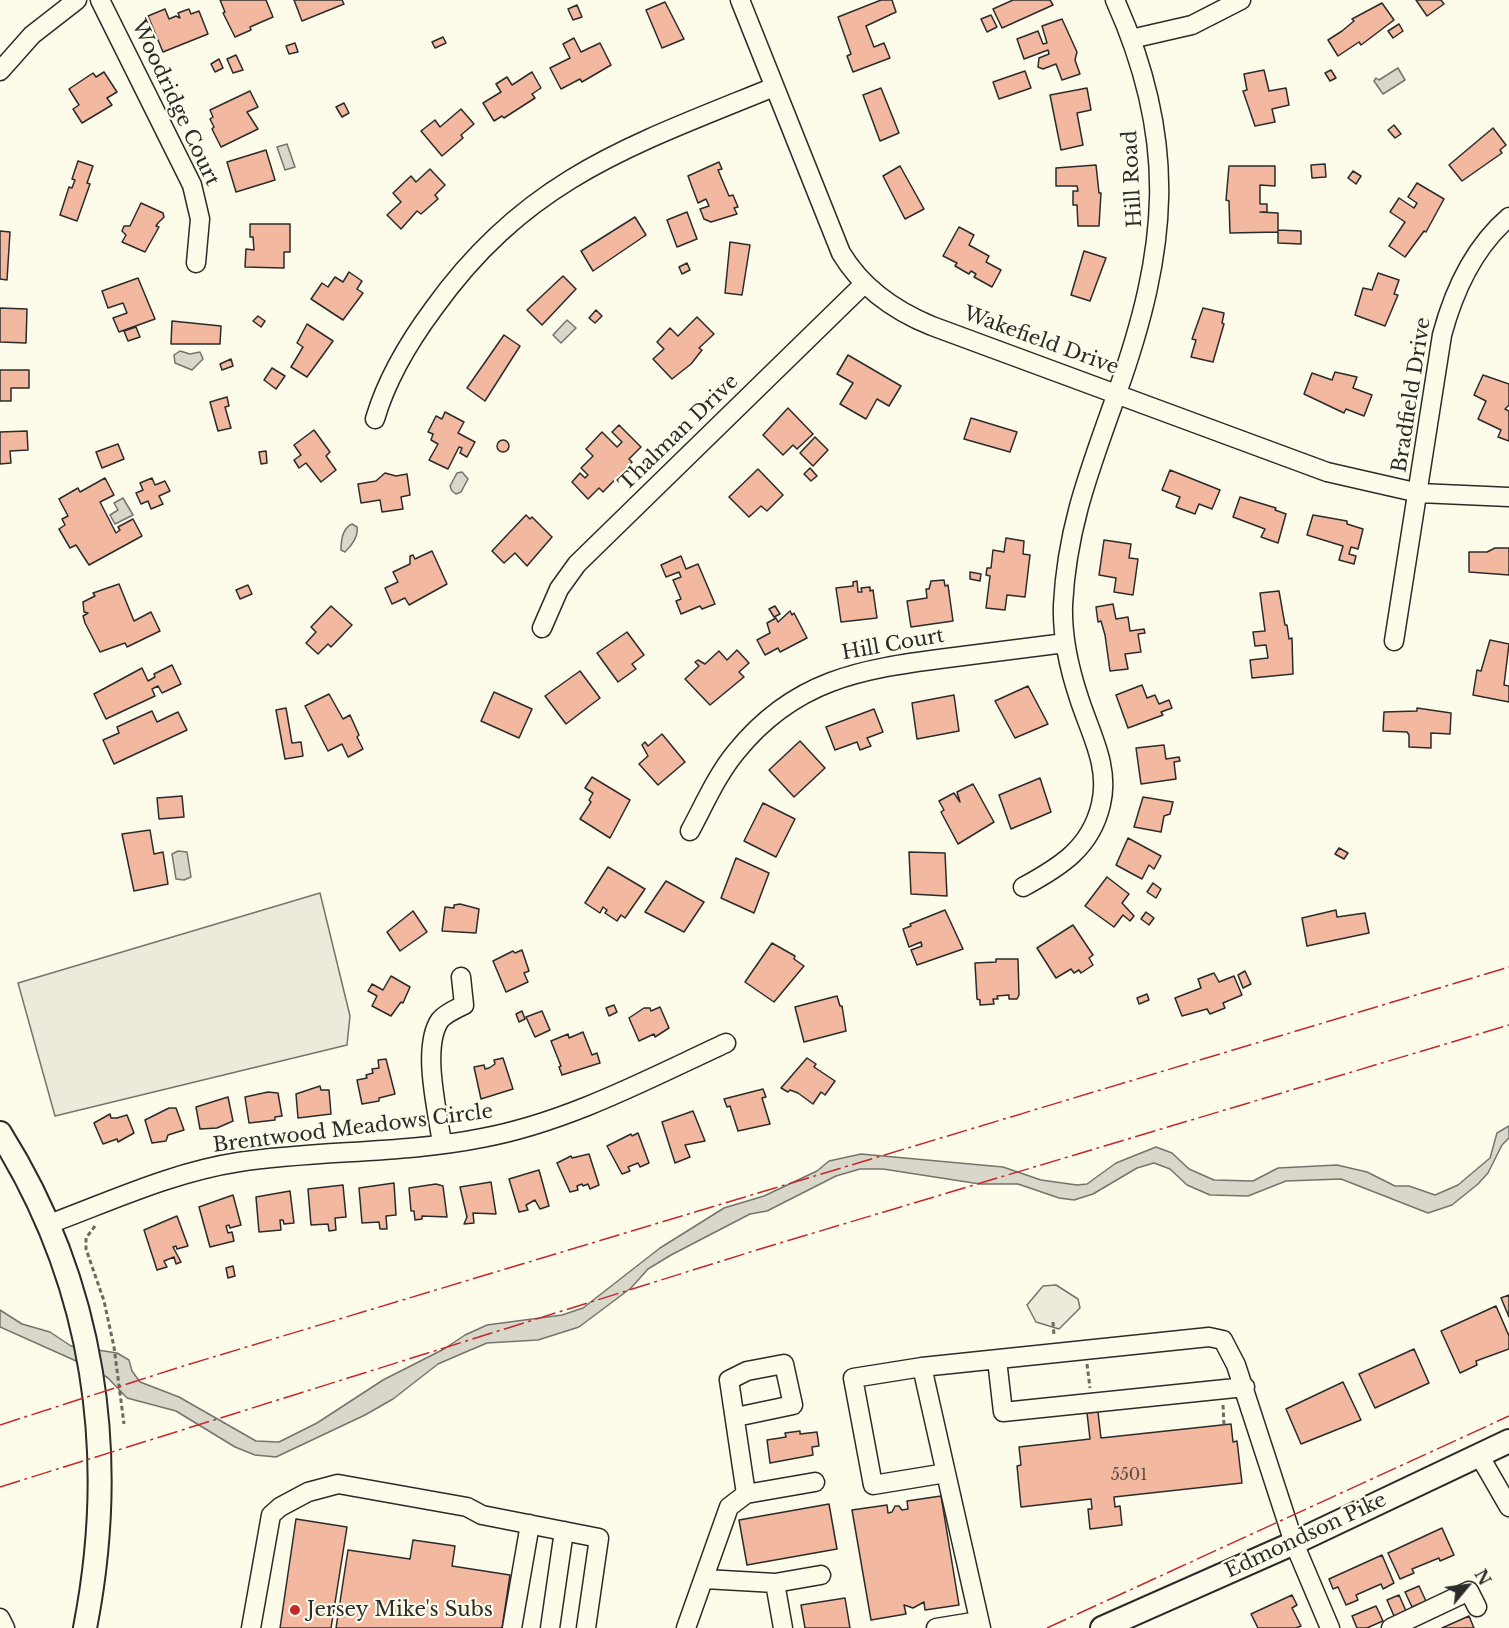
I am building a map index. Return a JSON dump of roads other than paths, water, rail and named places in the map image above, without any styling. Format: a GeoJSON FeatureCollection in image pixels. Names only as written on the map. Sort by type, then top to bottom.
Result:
{"type":"FeatureCollection","features":[{"type":"Feature","properties":{"kind":"main road"},"geometry":{"type":"LineString","coordinates":[[0,1133],[34,1192],[49,1224],[79,1309],[89,1358],[98,1426],[99,1531],[85,1628]]}},
{"type":"Feature","properties":{"kind":"main road","name":"Edmondson Pike"},"geometry":{"type":"LineString","coordinates":[[1102,1628],[1294,1543],[1509,1441]]}},
{"type":"Feature","properties":{"kind":"street"},"geometry":{"type":"LineString","coordinates":[[0,71],[32,35],[77,0]]}},
{"type":"Feature","properties":{"kind":"street","name":"Woodridge Court"},"geometry":{"type":"LineString","coordinates":[[100,0],[192,185],[200,219],[196,263]]}},
{"type":"Feature","properties":{"kind":"street","name":"Wakefield Drive"},"geometry":{"type":"LineString","coordinates":[[740,0],[836,242],[847,264],[864,284],[896,308],[919,320],[1118,392],[1312,466],[1373,484],[1419,493],[1509,497]]}},
{"type":"Feature","properties":{"kind":"street","name":"Hill Road"},"geometry":{"type":"LineString","coordinates":[[1115,0],[1144,77],[1160,169],[1160,214],[1149,287],[1118,392]]}},
{"type":"Feature","properties":{"kind":"street"},"geometry":{"type":"LineString","coordinates":[[1131,39],[1192,26],[1241,0]]}},
{"type":"Feature","properties":{"kind":"street"},"geometry":{"type":"LineString","coordinates":[[375,419],[391,373],[424,322],[471,260],[516,217],[562,183],[596,163],[654,136],[774,87]]}},
{"type":"Feature","properties":{"kind":"street","name":"Bradfield Drive"},"geometry":{"type":"LineString","coordinates":[[1394,641],[1419,493],[1437,360],[1448,315],[1466,269],[1489,238],[1509,217]]}},
{"type":"Feature","properties":{"kind":"street","name":"Thalman Drive"},"geometry":{"type":"LineString","coordinates":[[542,628],[559,589],[577,564],[864,284]]}},
{"type":"Feature","properties":{"kind":"street"},"geometry":{"type":"LineString","coordinates":[[1023,887],[1058,868],[1077,852],[1092,828],[1102,801],[1100,757],[1079,700],[1065,643],[1063,608],[1071,532],[1089,468],[1118,392]]}},
{"type":"Feature","properties":{"kind":"street","name":"Hill Court"},"geometry":{"type":"LineString","coordinates":[[690,831],[734,754],[777,712],[810,690],[843,675],[884,666],[1065,643]]}},
{"type":"Feature","properties":{"kind":"street"},"geometry":{"type":"LineString","coordinates":[[442,1144],[431,1054],[439,1022],[464,1005],[461,977]]}},
{"type":"Feature","properties":{"kind":"street","name":"Brentwood Meadows Circle"},"geometry":{"type":"LineString","coordinates":[[49,1224],[175,1177],[238,1162],[442,1144],[490,1136],[555,1117],[646,1080],[726,1043]]}},
{"type":"Feature","properties":{"kind":"street"},"geometry":{"type":"LineString","coordinates":[[946,1473],[873,1485],[853,1378],[922,1367],[1216,1337],[1227,1346],[1245,1387],[1294,1543],[1330,1628]]}},
{"type":"Feature","properties":{"kind":"street"},"geometry":{"type":"LineString","coordinates":[[996,1360],[1003,1412],[1245,1387]]}},
{"type":"Feature","properties":{"kind":"street"},"geometry":{"type":"LineString","coordinates":[[922,1367],[980,1625],[936,1628]]}},
{"type":"Feature","properties":{"kind":"street"},"geometry":{"type":"LineString","coordinates":[[736,1418],[746,1494]]}},
{"type":"Feature","properties":{"kind":"street"},"geometry":{"type":"LineString","coordinates":[[1479,1455],[1509,1507]]}},
{"type":"Feature","properties":{"kind":"street"},"geometry":{"type":"LineString","coordinates":[[686,1628],[729,1507],[746,1494],[815,1482]]}},
{"type":"Feature","properties":{"kind":"street"},"geometry":{"type":"LineString","coordinates":[[251,1628],[271,1515],[291,1501],[319,1488],[346,1485],[467,1507],[482,1515],[599,1538],[586,1628]]}},
{"type":"Feature","properties":{"kind":"street"},"geometry":{"type":"LineString","coordinates":[[512,1628],[530,1524]]}},
{"type":"Feature","properties":{"kind":"street"},"geometry":{"type":"LineString","coordinates":[[550,1628],[564,1531]]}},
{"type":"Feature","properties":{"kind":"street"},"geometry":{"type":"LineString","coordinates":[[705,1579],[775,1583],[821,1575]]}},
{"type":"Feature","properties":{"kind":"street"},"geometry":{"type":"LineString","coordinates":[[775,1583],[783,1628]]}},
{"type":"Feature","properties":{"kind":"street"},"geometry":{"type":"LineString","coordinates":[[1391,1628],[1469,1591],[1477,1607]]}},
{"type":"Feature","properties":{"kind":"place","name":"Jersey Mike's Subs"},"geometry":{"type":"Point","coordinates":[295,1610]}}]}
